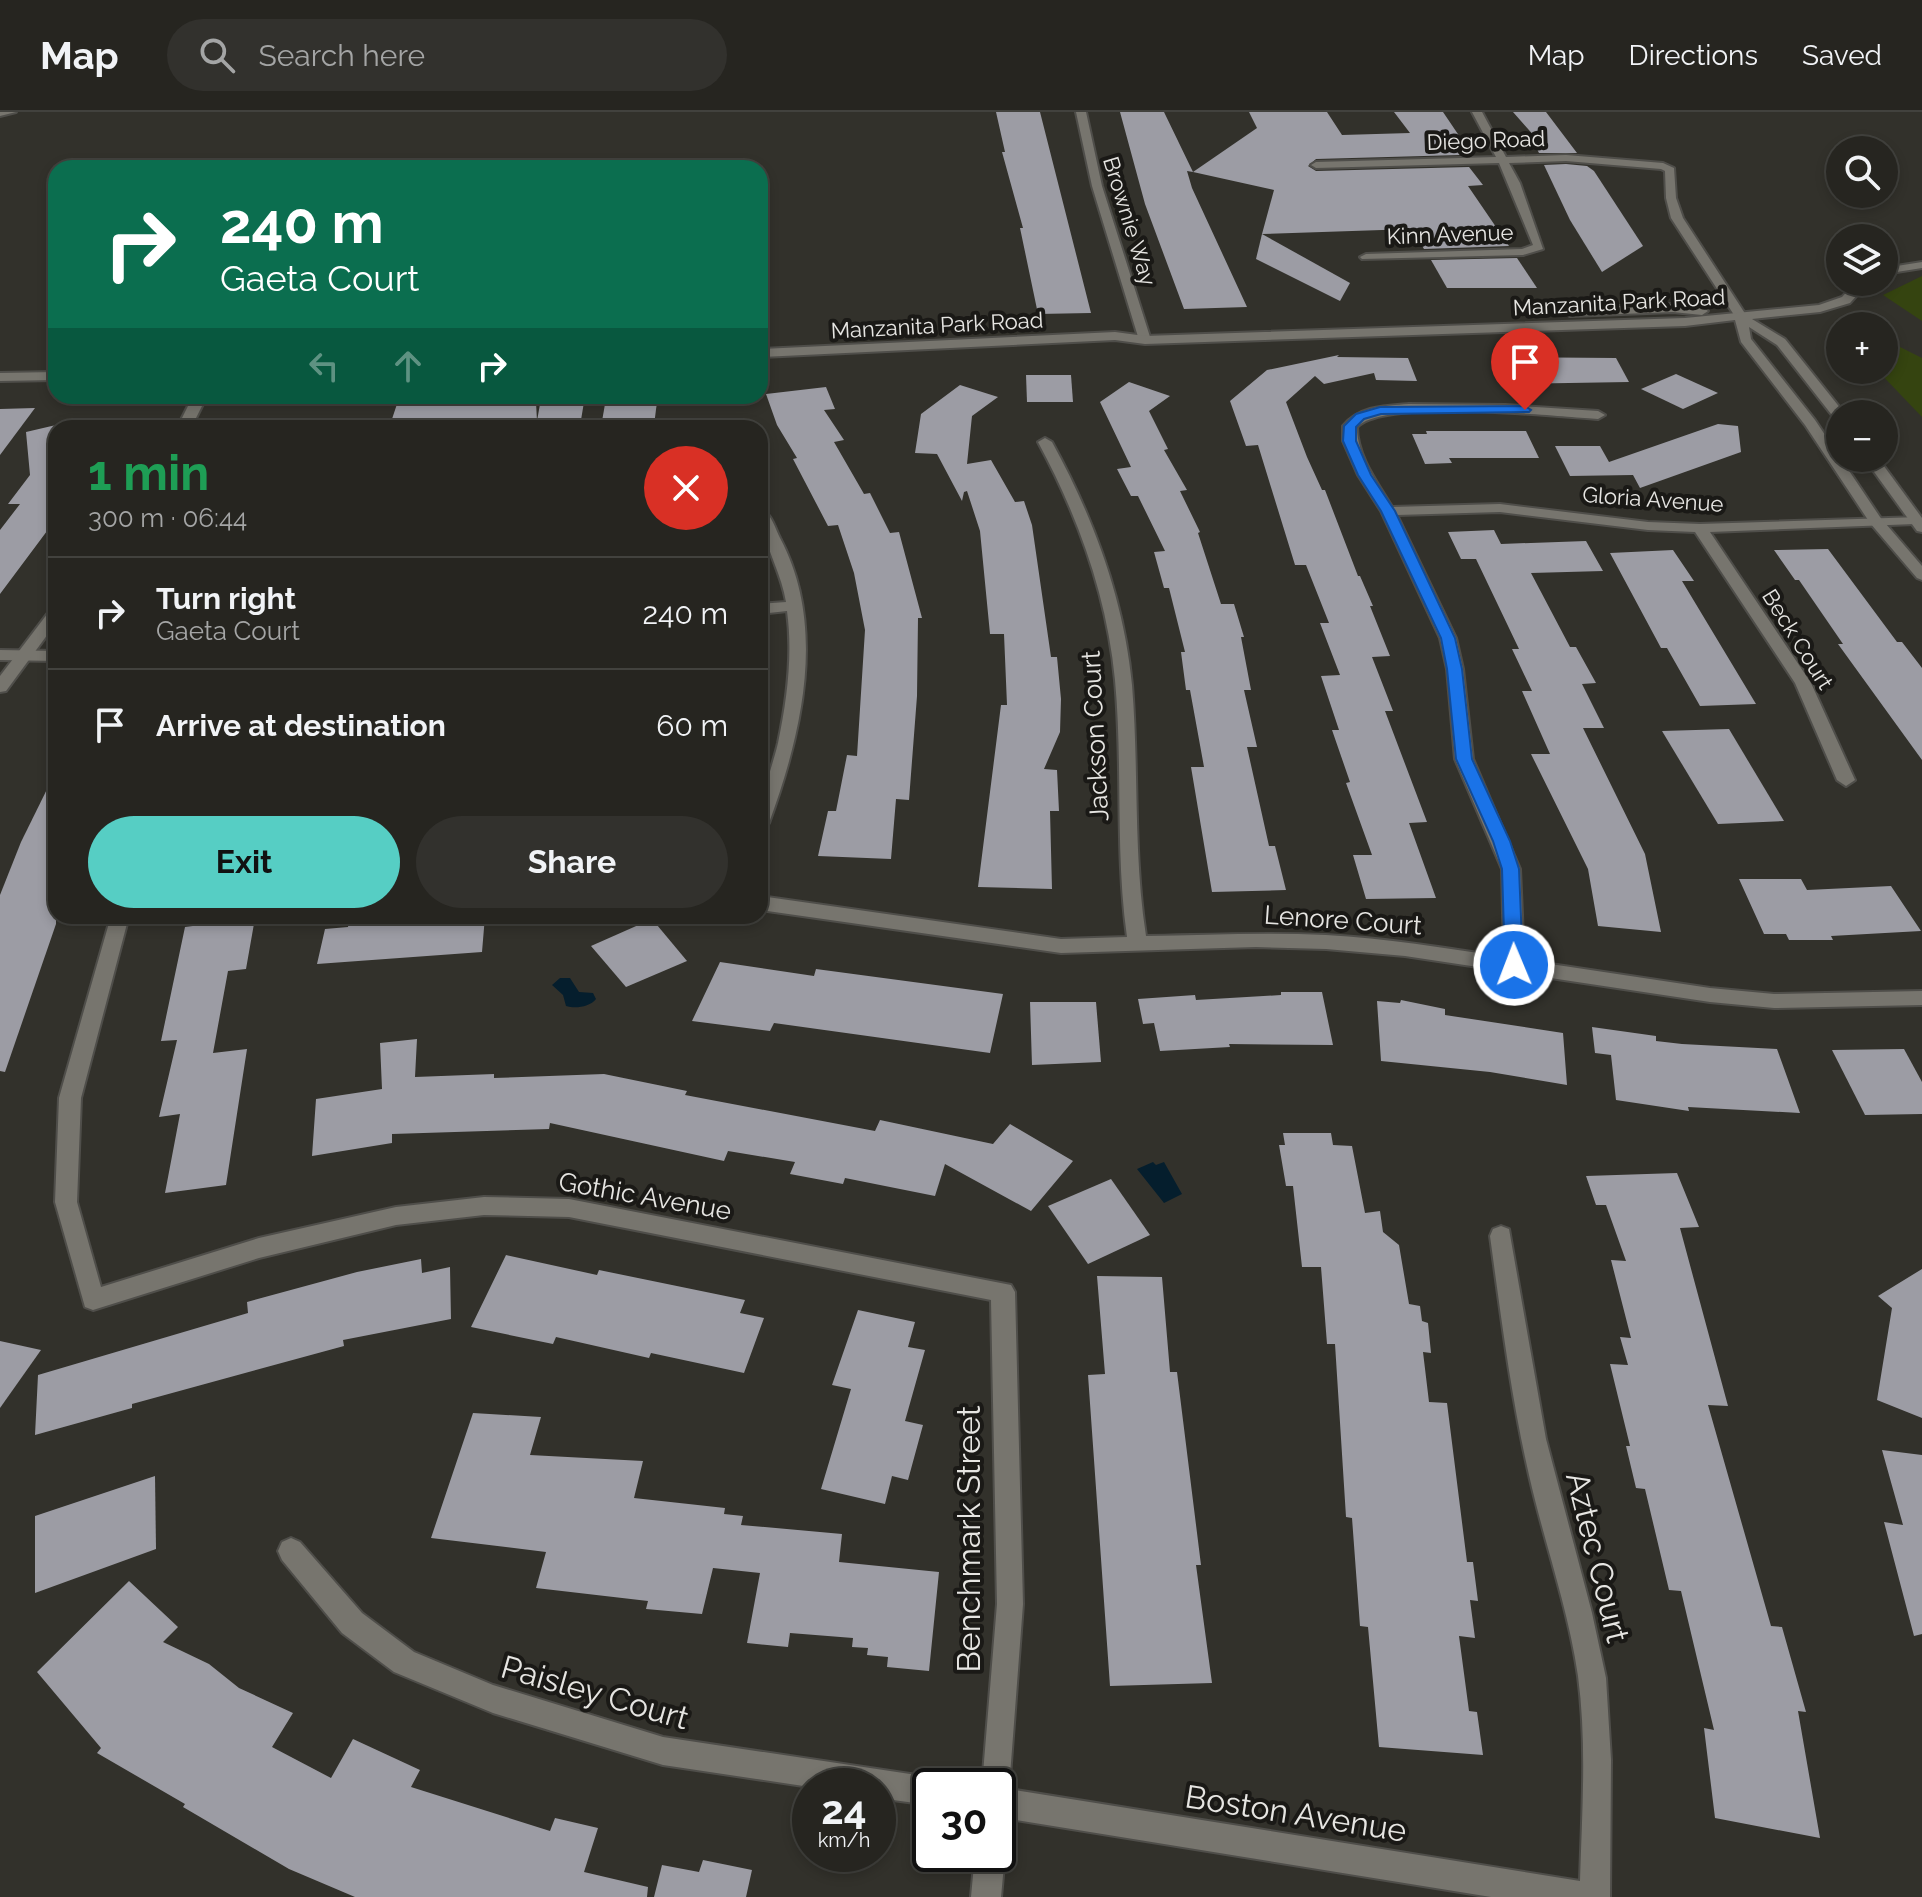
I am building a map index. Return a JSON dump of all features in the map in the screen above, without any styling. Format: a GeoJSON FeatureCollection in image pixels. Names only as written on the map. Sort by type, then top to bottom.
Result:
{"type":"FeatureCollection","features":[{"type":"Feature","properties":{"kind":"street","name":"Brownie Way"},"geometry":{"type":"LineString","coordinates":[[1081,112],[1097,186],[1144,334]]}},
{"type":"Feature","properties":{"kind":"street"},"geometry":{"type":"LineString","coordinates":[[1477,112],[1502,159]]}},
{"type":"Feature","properties":{"kind":"street","name":"Diego Road"},"geometry":{"type":"LineString","coordinates":[[1316,165],[1582,158],[1657,164],[1670,170],[1671,198],[1677,218],[1740,315]]}},
{"type":"Feature","properties":{"kind":"street","name":"Kinn Avenue"},"geometry":{"type":"LineString","coordinates":[[1366,257],[1539,247],[1502,159]]}},
{"type":"Feature","properties":{"kind":"street"},"geometry":{"type":"LineString","coordinates":[[1898,269],[1922,265]]}},
{"type":"Feature","properties":{"kind":"street","name":"Manzanita Park Road"},"geometry":{"type":"LineString","coordinates":[[768,353],[1144,334],[1685,322],[1787,313],[1836,305],[1850,296]]}},
{"type":"Feature","properties":{"kind":"street"},"geometry":{"type":"LineString","coordinates":[[1740,315],[1781,342],[1827,400]]}},
{"type":"Feature","properties":{"kind":"street"},"geometry":{"type":"LineString","coordinates":[[1740,315],[1745,339],[1810,423],[1875,520],[1922,575]]}},
{"type":"Feature","properties":{"kind":"street"},"geometry":{"type":"LineString","coordinates":[[0,377],[48,376]]}},
{"type":"Feature","properties":{"kind":"street"},"geometry":{"type":"LineString","coordinates":[[1514,965],[1511,869],[1464,759],[1455,669],[1448,638],[1388,511],[1365,475],[1350,441],[1350,426],[1360,416],[1380,410],[1409,408],[1505,409],[1598,415]]}},
{"type":"Feature","properties":{"kind":"street","name":"Jackson Court"},"geometry":{"type":"LineString","coordinates":[[1045,442],[1065,476],[1088,533],[1107,593],[1121,662],[1127,841],[1137,943]]}},
{"type":"Feature","properties":{"kind":"street"},"geometry":{"type":"LineString","coordinates":[[1881,472],[1919,524]]}},
{"type":"Feature","properties":{"kind":"street","name":"Gloria Avenue"},"geometry":{"type":"LineString","coordinates":[[1388,511],[1500,508],[1648,526],[1700,528],[1875,520],[1919,524]]}},
{"type":"Feature","properties":{"kind":"street","name":"Beck Court"},"geometry":{"type":"LineString","coordinates":[[1700,528],[1803,683],[1846,780]]}},
{"type":"Feature","properties":{"kind":"street"},"geometry":{"type":"LineString","coordinates":[[768,529],[783,559],[796,606],[800,655],[790,720],[768,803]]}},
{"type":"Feature","properties":{"kind":"street"},"geometry":{"type":"LineString","coordinates":[[768,608],[796,606]]}},
{"type":"Feature","properties":{"kind":"street"},"geometry":{"type":"LineString","coordinates":[[0,687],[48,622]]}},
{"type":"Feature","properties":{"kind":"street"},"geometry":{"type":"LineString","coordinates":[[0,655],[48,656]]}},
{"type":"Feature","properties":{"kind":"street","name":"Lenore Court"},"geometry":{"type":"LineString","coordinates":[[768,904],[1061,946],[1256,940],[1326,942],[1405,949],[1710,995],[1774,1001],[1922,998]]}},
{"type":"Feature","properties":{"kind":"street","name":"Gothic Avenue"},"geometry":{"type":"LineString","coordinates":[[118,924],[70,1098],[66,1202],[93,1300],[259,1248],[396,1216],[484,1206],[569,1208],[1003,1292]]}},
{"type":"Feature","properties":{"kind":"street","name":"Aztec Court"},"geometry":{"type":"LineString","coordinates":[[1501,1236],[1522,1382],[1592,1677],[1596,1761],[1595,1897]]}},
{"type":"Feature","properties":{"kind":"street","name":"Benchmark Street"},"geometry":{"type":"LineString","coordinates":[[997,1768],[1010,1604],[1003,1292]]}},
{"type":"Feature","properties":{"kind":"street","name":"Paisley Court"},"geometry":{"type":"LineString","coordinates":[[291,1551],[352,1623],[404,1662],[493,1699],[663,1751],[912,1788]]}},
{"type":"Feature","properties":{"kind":"street","name":"Boston Avenue"},"geometry":{"type":"LineString","coordinates":[[1016,1805],[1583,1897]]}},
{"type":"Feature","properties":{"kind":"street"},"geometry":{"type":"LineString","coordinates":[[986,1897],[988,1872]]}},
{"type":"Feature","properties":{"kind":"lane"},"geometry":{"type":"LineString","coordinates":[[0,114],[13,112]]}},
{"type":"Feature","properties":{"kind":"green space"},"geometry":{"type":"Polygon","coordinates":[[[1922,276],[1922,321],[1884,296],[1898,296],[1898,288],[1922,276]]]}},
{"type":"Feature","properties":{"kind":"green space"},"geometry":{"type":"Polygon","coordinates":[[[1898,346],[1922,358],[1922,417],[1890,384],[1898,384],[1898,346]]]}},
{"type":"Feature","properties":{"kind":"water"},"geometry":{"type":"Polygon","coordinates":[[[560,978],[570,978],[579,992],[593,993],[596,999],[582,1007],[566,1006],[563,995],[552,985],[560,978]]]}},
{"type":"Feature","properties":{"kind":"water"},"geometry":{"type":"Polygon","coordinates":[[[1153,1162],[1156,1165],[1164,1162],[1182,1194],[1164,1203],[1137,1169],[1153,1162]]]}},
{"type":"Feature","properties":{"kind":"building"},"geometry":{"type":"Polygon","coordinates":[[[996,112],[1040,112],[1091,313],[1038,314],[1020,228],[1023,228],[1002,152],[1005,152],[996,112]]]}},
{"type":"Feature","properties":{"kind":"building"},"geometry":{"type":"Polygon","coordinates":[[[1120,112],[1164,112],[1193,172],[1187,171],[1192,188],[1247,307],[1184,309],[1145,204],[1120,112]]]}},
{"type":"Feature","properties":{"kind":"building"},"geometry":{"type":"Polygon","coordinates":[[[1249,112],[1327,112],[1342,135],[1410,133],[1394,112],[1443,112],[1466,146],[1453,146],[1460,155],[1316,159],[1308,166],[1316,171],[1469,167],[1483,185],[1468,186],[1509,246],[1424,249],[1412,229],[1262,234],[1274,190],[1193,172],[1257,128],[1249,112]]]}},
{"type":"Feature","properties":{"kind":"building"},"geometry":{"type":"Polygon","coordinates":[[[1513,112],[1546,112],[1577,153],[1539,153],[1532,139],[1537,139],[1513,112]]]}},
{"type":"Feature","properties":{"kind":"building"},"geometry":{"type":"Polygon","coordinates":[[[1544,165],[1587,166],[1594,171],[1643,246],[1602,272],[1570,220],[1544,165]]]}},
{"type":"Feature","properties":{"kind":"building"},"geometry":{"type":"Polygon","coordinates":[[[1262,234],[1350,283],[1340,301],[1256,259],[1262,234]]]}},
{"type":"Feature","properties":{"kind":"building"},"geometry":{"type":"Polygon","coordinates":[[[1517,258],[1537,288],[1447,288],[1431,260],[1517,258]]]}},
{"type":"Feature","properties":{"kind":"building"},"geometry":{"type":"Polygon","coordinates":[[[1339,355],[1337,357],[1408,358],[1417,381],[1376,380],[1374,373],[1324,384],[1315,376],[1286,402],[1373,606],[1370,606],[1390,656],[1372,657],[1393,711],[1385,711],[1427,822],[1409,823],[1436,898],[1366,899],[1353,855],[1372,855],[1346,783],[1350,782],[1332,730],[1339,730],[1321,676],[1340,675],[1320,623],[1329,623],[1306,565],[1295,565],[1258,445],[1246,446],[1230,401],[1267,370],[1339,355]]]}},
{"type":"Feature","properties":{"kind":"building"},"geometry":{"type":"Polygon","coordinates":[[[1497,357],[1616,358],[1629,382],[1509,384],[1497,357]]]}},
{"type":"Feature","properties":{"kind":"building"},"geometry":{"type":"Polygon","coordinates":[[[1676,374],[1718,393],[1683,409],[1641,389],[1676,374]]]}},
{"type":"Feature","properties":{"kind":"building"},"geometry":{"type":"Polygon","coordinates":[[[1026,375],[1071,375],[1073,402],[1027,402],[1026,375]]]}},
{"type":"Feature","properties":{"kind":"building"},"geometry":{"type":"Polygon","coordinates":[[[1129,382],[1170,396],[1149,411],[1168,449],[1164,450],[1187,490],[1180,491],[1200,532],[1221,604],[1234,604],[1244,637],[1241,637],[1251,690],[1244,690],[1257,747],[1247,747],[1269,846],[1275,846],[1286,890],[1212,892],[1191,767],[1204,767],[1190,690],[1186,690],[1181,652],[1185,652],[1169,588],[1164,588],[1154,552],[1165,551],[1138,496],[1131,496],[1117,469],[1131,467],[1100,402],[1129,382]]]}},
{"type":"Feature","properties":{"kind":"building"},"geometry":{"type":"Polygon","coordinates":[[[960,385],[998,397],[972,416],[967,464],[991,460],[1015,502],[1024,501],[1032,525],[1051,657],[1057,657],[1060,732],[1044,769],[1057,770],[1059,811],[1050,811],[1052,889],[978,887],[1001,705],[1007,705],[1004,634],[990,634],[980,531],[967,491],[962,501],[937,454],[915,453],[921,414],[960,385]]]}},
{"type":"Feature","properties":{"kind":"building"},"geometry":{"type":"Polygon","coordinates":[[[826,387],[835,409],[824,410],[844,440],[834,442],[864,494],[870,493],[890,533],[899,532],[922,618],[918,618],[917,696],[909,800],[896,799],[891,859],[818,856],[828,811],[836,811],[847,755],[857,756],[865,630],[854,573],[838,525],[828,526],[793,459],[797,458],[777,425],[768,394],[826,387]]]}},
{"type":"Feature","properties":{"kind":"building"},"geometry":{"type":"Polygon","coordinates":[[[397,404],[536,404],[537,420],[392,420],[397,404]]]}},
{"type":"Feature","properties":{"kind":"building"},"geometry":{"type":"Polygon","coordinates":[[[540,404],[584,404],[581,420],[537,420],[540,404]]]}},
{"type":"Feature","properties":{"kind":"building"},"geometry":{"type":"Polygon","coordinates":[[[605,404],[657,404],[655,420],[602,420],[605,404]]]}},
{"type":"Feature","properties":{"kind":"building"},"geometry":{"type":"Polygon","coordinates":[[[35,408],[0,455],[0,409],[35,408]]]}},
{"type":"Feature","properties":{"kind":"building"},"geometry":{"type":"Polygon","coordinates":[[[1718,424],[1738,426],[1741,452],[1640,488],[1633,475],[1570,476],[1555,446],[1600,446],[1609,462],[1718,424]]]}},
{"type":"Feature","properties":{"kind":"building"},"geometry":{"type":"Polygon","coordinates":[[[48,427],[48,530],[0,594],[0,530],[20,504],[8,504],[30,475],[26,432],[48,427]]]}},
{"type":"Feature","properties":{"kind":"building"},"geometry":{"type":"Polygon","coordinates":[[[1426,431],[1526,431],[1539,458],[1449,458],[1452,463],[1425,464],[1412,434],[1427,434],[1426,431]]]}},
{"type":"Feature","properties":{"kind":"building"},"geometry":{"type":"Polygon","coordinates":[[[1494,530],[1501,544],[1586,541],[1603,571],[1531,573],[1570,647],[1576,647],[1596,683],[1582,684],[1604,728],[1583,728],[1645,854],[1661,932],[1598,926],[1588,869],[1531,754],[1550,754],[1522,691],[1532,691],[1512,649],[1519,649],[1476,559],[1461,559],[1448,532],[1494,530]]]}},
{"type":"Feature","properties":{"kind":"building"},"geometry":{"type":"Polygon","coordinates":[[[1828,549],[1897,642],[1902,642],[1922,668],[1922,760],[1838,644],[1843,644],[1799,580],[1795,580],[1774,550],[1828,549]]]}},
{"type":"Feature","properties":{"kind":"building"},"geometry":{"type":"Polygon","coordinates":[[[1673,550],[1694,581],[1682,581],[1756,704],[1700,706],[1667,648],[1661,648],[1610,553],[1673,550]]]}},
{"type":"Feature","properties":{"kind":"building"},"geometry":{"type":"Polygon","coordinates":[[[1729,729],[1784,821],[1718,824],[1662,731],[1729,729]]]}},
{"type":"Feature","properties":{"kind":"building"},"geometry":{"type":"Polygon","coordinates":[[[48,787],[48,924],[56,924],[5,1072],[0,1071],[0,895],[48,787]]]}},
{"type":"Feature","properties":{"kind":"building"},"geometry":{"type":"Polygon","coordinates":[[[1739,879],[1801,879],[1807,890],[1891,886],[1921,931],[1831,936],[1833,940],[1789,940],[1786,934],[1764,934],[1739,879]]]}},
{"type":"Feature","properties":{"kind":"building"},"geometry":{"type":"Polygon","coordinates":[[[254,924],[246,969],[228,971],[213,1053],[247,1049],[226,1185],[165,1193],[180,1114],[159,1117],[177,1040],[161,1041],[185,927],[254,924]]]}},
{"type":"Feature","properties":{"kind":"building"},"geometry":{"type":"Polygon","coordinates":[[[349,924],[484,924],[482,952],[317,964],[325,929],[348,927],[349,924]]]}},
{"type":"Feature","properties":{"kind":"building"},"geometry":{"type":"Polygon","coordinates":[[[641,924],[656,924],[687,961],[626,987],[591,946],[641,924]]]}},
{"type":"Feature","properties":{"kind":"building"},"geometry":{"type":"Polygon","coordinates":[[[720,962],[814,976],[816,969],[1003,994],[990,1053],[774,1023],[770,1031],[692,1021],[720,962]]]}},
{"type":"Feature","properties":{"kind":"building"},"geometry":{"type":"Polygon","coordinates":[[[1281,992],[1322,992],[1333,1045],[1229,1044],[1230,1047],[1160,1051],[1154,1023],[1143,1024],[1138,999],[1195,995],[1196,1000],[1281,995],[1281,992]]]}},
{"type":"Feature","properties":{"kind":"building"},"geometry":{"type":"Polygon","coordinates":[[[1401,1000],[1445,1009],[1445,1015],[1563,1033],[1567,1085],[1490,1072],[1381,1061],[1377,1001],[1400,1003],[1401,1000]]]}},
{"type":"Feature","properties":{"kind":"building"},"geometry":{"type":"Polygon","coordinates":[[[1030,1002],[1096,1002],[1101,1062],[1032,1065],[1030,1002]]]}},
{"type":"Feature","properties":{"kind":"building"},"geometry":{"type":"Polygon","coordinates":[[[1592,1027],[1656,1036],[1656,1041],[1777,1049],[1800,1113],[1688,1107],[1689,1111],[1616,1100],[1611,1055],[1595,1053],[1592,1027]]]}},
{"type":"Feature","properties":{"kind":"building"},"geometry":{"type":"Polygon","coordinates":[[[417,1039],[415,1077],[604,1074],[687,1091],[685,1095],[875,1131],[880,1120],[993,1144],[1010,1124],[1073,1161],[1031,1211],[945,1164],[935,1196],[845,1178],[843,1184],[790,1174],[795,1162],[728,1151],[724,1161],[550,1123],[549,1129],[392,1134],[392,1143],[312,1156],[316,1099],[382,1089],[380,1043],[417,1039]]]}},
{"type":"Feature","properties":{"kind":"building"},"geometry":{"type":"Polygon","coordinates":[[[1904,1049],[1922,1082],[1922,1114],[1865,1115],[1832,1050],[1904,1049]]]}},
{"type":"Feature","properties":{"kind":"building"},"geometry":{"type":"Polygon","coordinates":[[[1283,1133],[1331,1133],[1333,1145],[1352,1146],[1365,1213],[1380,1211],[1383,1232],[1399,1245],[1409,1304],[1420,1306],[1422,1321],[1428,1323],[1431,1353],[1423,1352],[1429,1402],[1447,1403],[1467,1562],[1473,1562],[1478,1601],[1470,1600],[1475,1638],[1459,1636],[1469,1711],[1477,1712],[1483,1755],[1379,1747],[1368,1627],[1360,1626],[1352,1518],[1346,1517],[1335,1344],[1327,1344],[1321,1267],[1302,1267],[1293,1186],[1286,1186],[1279,1145],[1285,1145],[1283,1133]]]}},
{"type":"Feature","properties":{"kind":"building"},"geometry":{"type":"Polygon","coordinates":[[[1677,1173],[1699,1227],[1680,1228],[1728,1406],[1708,1405],[1771,1626],[1782,1627],[1806,1712],[1798,1711],[1820,1838],[1715,1818],[1704,1728],[1714,1730],[1681,1591],[1669,1590],[1645,1489],[1636,1488],[1626,1446],[1630,1446],[1610,1364],[1628,1365],[1620,1337],[1631,1338],[1611,1260],[1626,1261],[1606,1205],[1596,1205],[1586,1176],[1677,1173]]]}},
{"type":"Feature","properties":{"kind":"building"},"geometry":{"type":"Polygon","coordinates":[[[1111,1179],[1150,1235],[1088,1264],[1048,1206],[1111,1179]]]}},
{"type":"Feature","properties":{"kind":"building"},"geometry":{"type":"Polygon","coordinates":[[[506,1255],[597,1275],[599,1270],[745,1300],[740,1313],[764,1318],[744,1373],[651,1353],[649,1358],[556,1337],[553,1344],[471,1327],[506,1255]]]}},
{"type":"Feature","properties":{"kind":"building"},"geometry":{"type":"Polygon","coordinates":[[[421,1259],[422,1273],[450,1267],[451,1319],[343,1340],[344,1346],[132,1404],[132,1408],[35,1435],[38,1375],[248,1313],[247,1302],[357,1272],[421,1259]]]}},
{"type":"Feature","properties":{"kind":"building"},"geometry":{"type":"Polygon","coordinates":[[[1922,1269],[1922,1418],[1877,1400],[1892,1308],[1878,1296],[1922,1269]]]}},
{"type":"Feature","properties":{"kind":"building"},"geometry":{"type":"Polygon","coordinates":[[[1097,1276],[1162,1277],[1170,1372],[1177,1372],[1201,1565],[1196,1565],[1212,1683],[1110,1686],[1088,1375],[1105,1374],[1097,1276]]]}},
{"type":"Feature","properties":{"kind":"building"},"geometry":{"type":"Polygon","coordinates":[[[858,1310],[915,1322],[908,1347],[925,1350],[905,1421],[923,1425],[908,1480],[892,1476],[885,1504],[821,1489],[851,1389],[832,1385],[858,1310]]]}},
{"type":"Feature","properties":{"kind":"building"},"geometry":{"type":"Polygon","coordinates":[[[0,1341],[41,1350],[0,1408],[0,1341]]]}},
{"type":"Feature","properties":{"kind":"building"},"geometry":{"type":"Polygon","coordinates":[[[473,1413],[541,1417],[530,1455],[643,1461],[634,1498],[725,1508],[724,1514],[743,1516],[741,1525],[842,1534],[839,1562],[939,1572],[929,1671],[887,1667],[888,1657],[867,1655],[868,1648],[852,1647],[853,1638],[790,1633],[788,1647],[747,1643],[760,1573],[713,1568],[702,1614],[646,1609],[648,1601],[536,1588],[546,1552],[431,1538],[473,1413]]]}},
{"type":"Feature","properties":{"kind":"building"},"geometry":{"type":"Polygon","coordinates":[[[1882,1450],[1922,1455],[1922,1634],[1914,1636],[1884,1522],[1903,1525],[1882,1450]]]}},
{"type":"Feature","properties":{"kind":"building"},"geometry":{"type":"Polygon","coordinates":[[[155,1476],[156,1549],[35,1593],[35,1516],[155,1476]]]}},
{"type":"Feature","properties":{"kind":"building"},"geometry":{"type":"Polygon","coordinates":[[[129,1581],[178,1627],[163,1642],[209,1664],[239,1688],[293,1713],[272,1747],[331,1778],[353,1739],[420,1770],[411,1787],[550,1831],[555,1818],[598,1828],[584,1872],[648,1887],[647,1897],[355,1897],[289,1869],[183,1807],[185,1804],[97,1753],[101,1748],[37,1672],[129,1581]]]}},
{"type":"Feature","properties":{"kind":"building"},"geometry":{"type":"Polygon","coordinates":[[[703,1860],[752,1870],[746,1897],[654,1897],[662,1865],[699,1872],[703,1860]]]}},
{"type":"Feature","properties":{"kind":"route"},"geometry":{"type":"LineString","coordinates":[[1514,965],[1511,869],[1464,759],[1455,669],[1448,638],[1388,511],[1365,475],[1350,441],[1350,426],[1360,416],[1380,410],[1525,410]]}}]}
